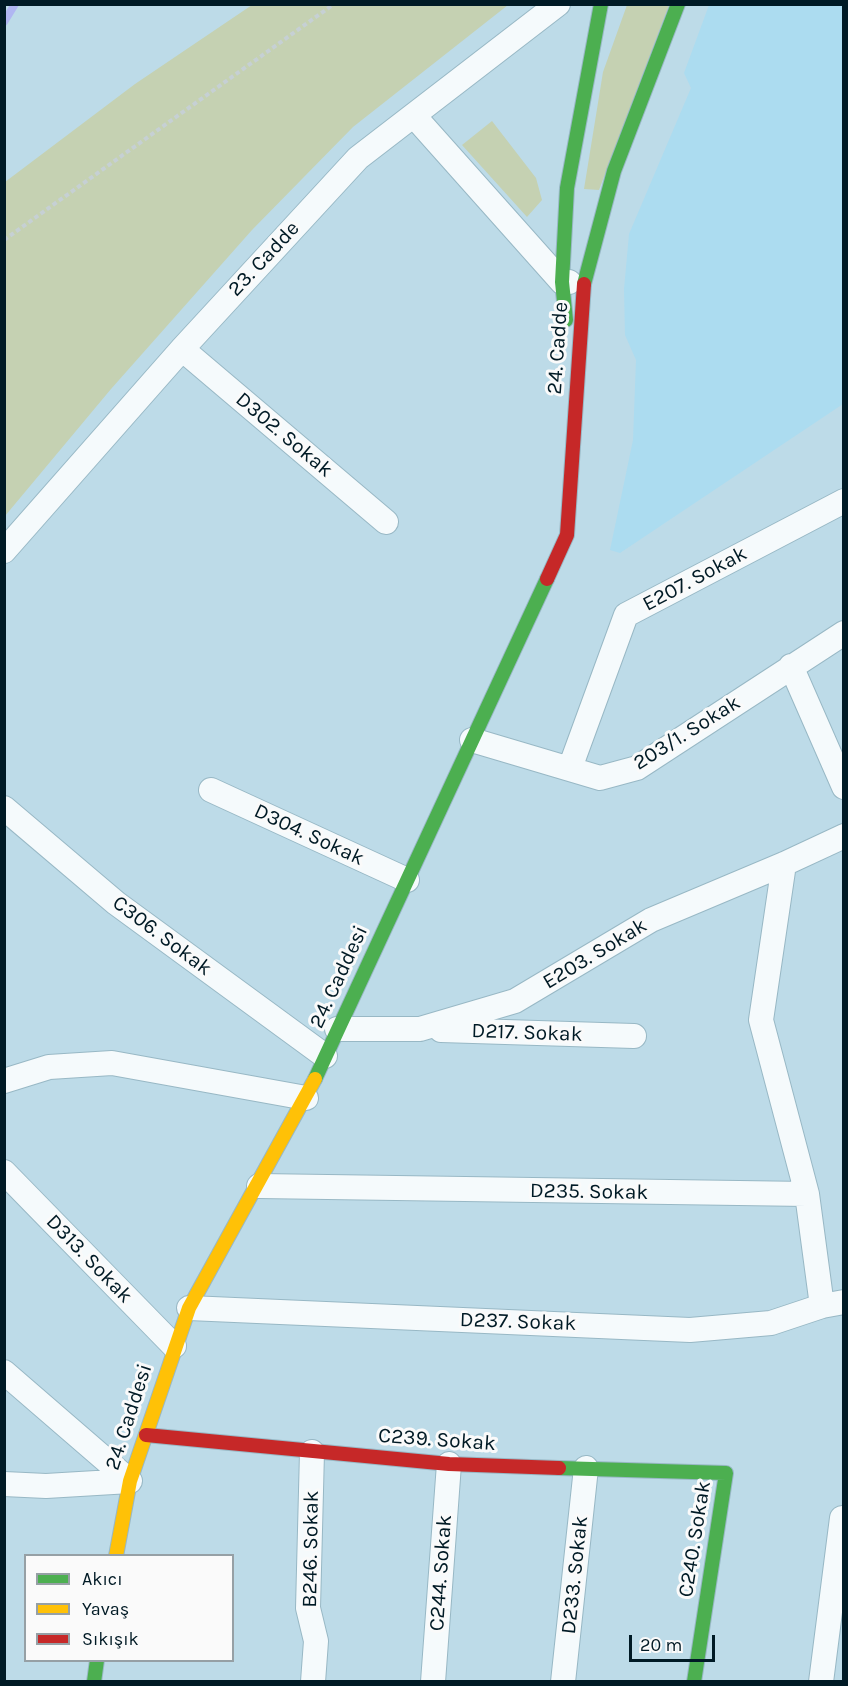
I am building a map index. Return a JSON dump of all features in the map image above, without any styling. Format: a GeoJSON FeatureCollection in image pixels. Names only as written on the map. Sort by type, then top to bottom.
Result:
{"type":"FeatureCollection","features":[{"type":"Feature","properties":{"kind":"street","name":"23. Cadde"},"geometry":{"type":"LineString","coordinates":[[4,551],[182,348],[358,158],[415,117],[558,4]]}},
{"type":"Feature","properties":{"kind":"street","name":"24. Cadde"},"geometry":{"type":"LineString","coordinates":[[575,409],[573,282],[567,188],[601,4]]}},
{"type":"Feature","properties":{"kind":"street","name":"24. Cadde"},"geometry":{"type":"LineString","coordinates":[[575,409],[573,282],[678,4]]}},
{"type":"Feature","properties":{"kind":"street"},"geometry":{"type":"LineString","coordinates":[[415,117],[573,282]]}},
{"type":"Feature","properties":{"kind":"street","name":"D302. Sokak"},"geometry":{"type":"LineString","coordinates":[[182,348],[386,522]]}},
{"type":"Feature","properties":{"kind":"street","name":"24. Caddesi"},"geometry":{"type":"LineString","coordinates":[[116,1554],[130,1481],[174,1346],[189,1308],[306,1098],[567,535],[575,409]]}},
{"type":"Feature","properties":{"kind":"street","name":"E207. Sokak"},"geometry":{"type":"LineString","coordinates":[[570,768],[626,615],[843,501]]}},
{"type":"Feature","properties":{"kind":"street","name":"203/1. Sokak"},"geometry":{"type":"LineString","coordinates":[[472,740],[600,778],[637,768],[843,633]]}},
{"type":"Feature","properties":{"kind":"street"},"geometry":{"type":"LineString","coordinates":[[791,666],[843,787]]}},
{"type":"Feature","properties":{"kind":"street","name":"D304. Sokak"},"geometry":{"type":"LineString","coordinates":[[211,790],[407,880]]}},
{"type":"Feature","properties":{"kind":"street","name":"C306. Sokak"},"geometry":{"type":"LineString","coordinates":[[4,808],[116,903],[325,1056]]}},
{"type":"Feature","properties":{"kind":"street","name":"E203. Sokak"},"geometry":{"type":"LineString","coordinates":[[337,1029],[420,1029],[515,1001],[651,920],[784,864],[843,836]]}},
{"type":"Feature","properties":{"kind":"street"},"geometry":{"type":"LineString","coordinates":[[784,864],[761,1020],[807,1194],[833,1304]]}},
{"type":"Feature","properties":{"kind":"street","name":"D217. Sokak"},"geometry":{"type":"LineString","coordinates":[[420,1029],[634,1036]]}},
{"type":"Feature","properties":{"kind":"street"},"geometry":{"type":"LineString","coordinates":[[4,1081],[49,1067],[112,1063],[306,1098]]}},
{"type":"Feature","properties":{"kind":"street","name":"D313. Sokak"},"geometry":{"type":"LineString","coordinates":[[4,1172],[174,1346]]}},
{"type":"Feature","properties":{"kind":"street","name":"D235. Sokak"},"geometry":{"type":"LineString","coordinates":[[259,1185],[807,1194]]}},
{"type":"Feature","properties":{"kind":"street","name":"D237. Sokak"},"geometry":{"type":"LineString","coordinates":[[189,1308],[690,1330],[771,1323],[833,1304]]}},
{"type":"Feature","properties":{"kind":"street"},"geometry":{"type":"LineString","coordinates":[[4,1372],[130,1481]]}},
{"type":"Feature","properties":{"kind":"street","name":"C239. Sokak"},"geometry":{"type":"LineString","coordinates":[[146,1435],[449,1464],[726,1473]]}},
{"type":"Feature","properties":{"kind":"street","name":"B246. Sokak"},"geometry":{"type":"LineString","coordinates":[[312,1452],[308,1608],[316,1641],[314,1682]]}},
{"type":"Feature","properties":{"kind":"street","name":"C244. Sokak"},"geometry":{"type":"LineString","coordinates":[[433,1682],[449,1464]]}},
{"type":"Feature","properties":{"kind":"street","name":"D233. Sokak"},"geometry":{"type":"LineString","coordinates":[[563,1682],[586,1468]]}},
{"type":"Feature","properties":{"kind":"street","name":"C240. Sokak"},"geometry":{"type":"LineString","coordinates":[[694,1682],[726,1473]]}},
{"type":"Feature","properties":{"kind":"street"},"geometry":{"type":"LineString","coordinates":[[4,1484],[46,1486],[130,1481]]}},
{"type":"Feature","properties":{"kind":"street"},"geometry":{"type":"LineString","coordinates":[[821,1682],[842,1518]]}},
{"type":"Feature","properties":{"kind":"street"},"geometry":{"type":"LineString","coordinates":[[94,1682],[97,1662]]}},
{"type":"Feature","properties":{"kind":"path"},"geometry":{"type":"LineString","coordinates":[[4,240],[334,4]]}},
{"type":"Feature","properties":{"kind":"shaded area"},"geometry":{"type":"Polygon","coordinates":[[[709,5],[843,5],[843,404],[620,553],[610,550],[633,440],[636,360],[625,335],[624,289],[629,234],[691,88],[684,73],[709,5]]]}},
{"type":"Feature","properties":{"kind":"green space"},"geometry":{"type":"Polygon","coordinates":[[[252,5],[508,5],[353,127],[252,230],[111,389],[5,516],[5,182],[135,84],[252,5]]]}},
{"type":"Feature","properties":{"kind":"green space"},"geometry":{"type":"Polygon","coordinates":[[[627,5],[669,5],[599,190],[584,189],[603,72],[627,5]]]}},
{"type":"Feature","properties":{"kind":"green space"},"geometry":{"type":"Polygon","coordinates":[[[492,121],[536,178],[542,200],[527,217],[462,145],[492,121]]]}},
{"type":"Feature","properties":{"kind":"waterway"},"geometry":{"type":"LineString","coordinates":[[4,22],[15,4]]}},
{"type":"Feature","properties":{"kind":"traffic: fast"},"geometry":{"type":"LineString","coordinates":[[566,320],[562,282],[567,188],[601,4]]}},
{"type":"Feature","properties":{"kind":"traffic: fast"},"geometry":{"type":"LineString","coordinates":[[584,284],[614,171],[678,4]]}},
{"type":"Feature","properties":{"kind":"traffic: fast"},"geometry":{"type":"LineString","coordinates":[[315,1079],[547,579]]}},
{"type":"Feature","properties":{"kind":"traffic: fast"},"geometry":{"type":"LineString","coordinates":[[559,1468],[726,1473],[694,1682]]}},
{"type":"Feature","properties":{"kind":"traffic: fast"},"geometry":{"type":"LineString","coordinates":[[94,1682],[97,1662]]}},
{"type":"Feature","properties":{"kind":"traffic: slow"},"geometry":{"type":"LineString","coordinates":[[116,1554],[130,1481],[189,1308],[315,1079]]}},
{"type":"Feature","properties":{"kind":"traffic: jam"},"geometry":{"type":"LineString","coordinates":[[547,579],[567,535],[584,284]]}},
{"type":"Feature","properties":{"kind":"traffic: jam"},"geometry":{"type":"LineString","coordinates":[[146,1435],[449,1464],[559,1468]]}}]}
